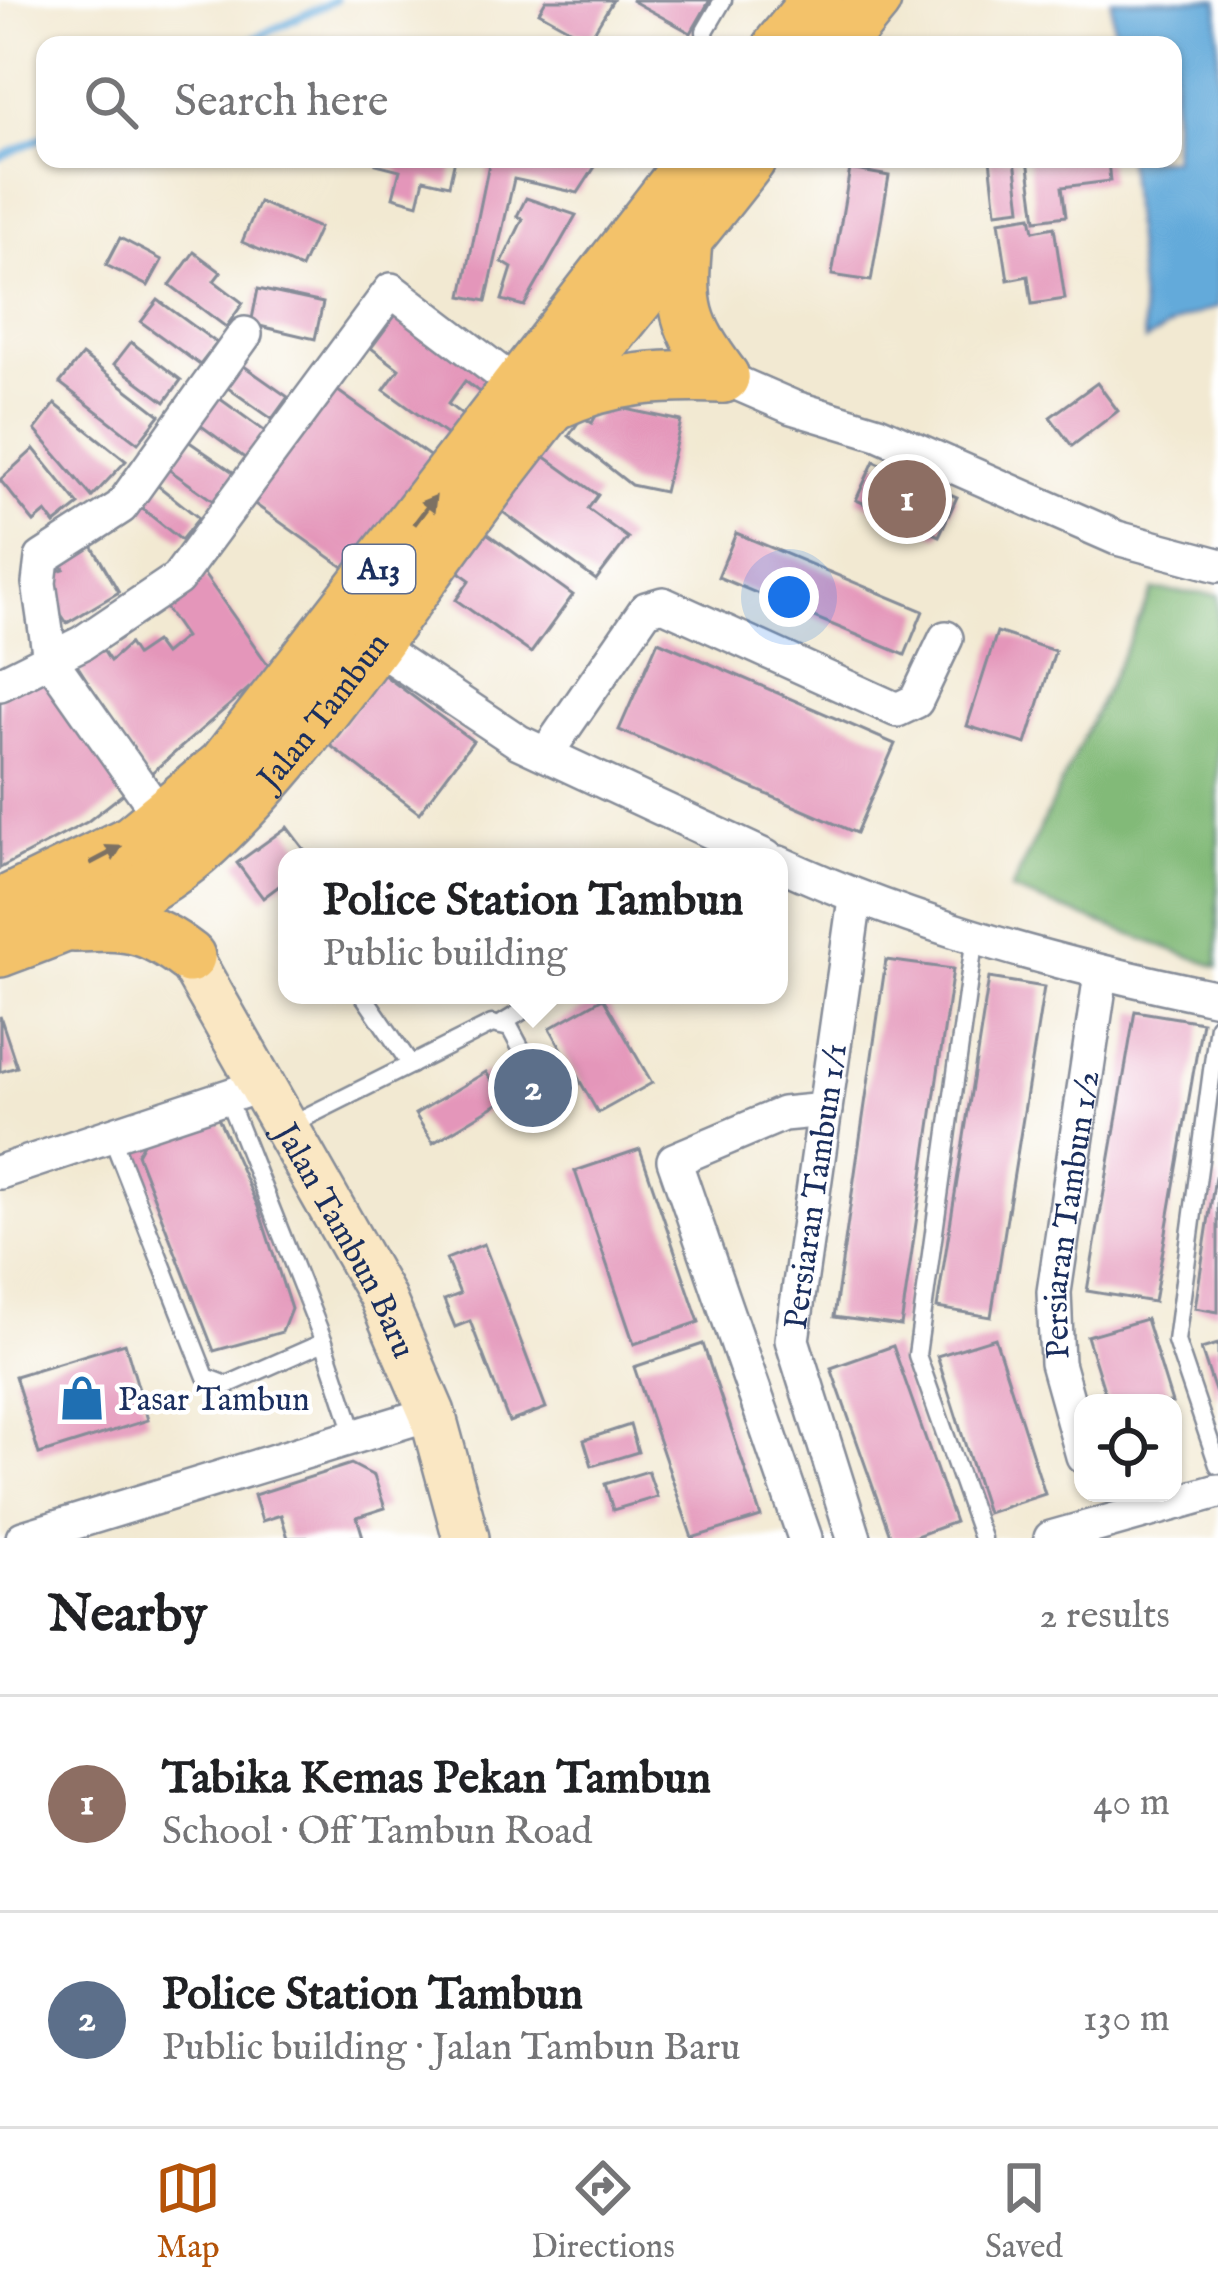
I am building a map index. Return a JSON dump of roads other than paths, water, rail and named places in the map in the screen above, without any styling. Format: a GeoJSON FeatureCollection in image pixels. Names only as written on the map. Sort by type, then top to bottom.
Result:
{"type":"FeatureCollection","features":[{"type":"Feature","properties":{"kind":"main road"},"geometry":{"type":"LineString","coordinates":[[787,36],[817,0]]}},
{"type":"Feature","properties":{"kind":"main road"},"geometry":{"type":"LineString","coordinates":[[845,36],[875,0]]}},
{"type":"Feature","properties":{"kind":"main road","name":"Jalan Tambun"},"geometry":{"type":"LineString","coordinates":[[0,951],[68,926],[149,886],[206,842],[371,643],[688,168]]}},
{"type":"Feature","properties":{"kind":"main road","name":"Jalan Tambun"},"geometry":{"type":"LineString","coordinates":[[0,905],[69,875],[162,818],[224,765],[538,395],[636,301],[742,168]]}},
{"type":"Feature","properties":{"kind":"main road"},"geometry":{"type":"LineString","coordinates":[[686,242],[681,299],[692,335],[723,376]]}},
{"type":"Feature","properties":{"kind":"main road"},"geometry":{"type":"LineString","coordinates":[[538,395],[631,377],[723,376]]}},
{"type":"Feature","properties":{"kind":"main road"},"geometry":{"type":"LineString","coordinates":[[189,957],[183,917],[186,886],[206,842]]}},
{"type":"Feature","properties":{"kind":"main road"},"geometry":{"type":"LineString","coordinates":[[68,926],[120,924],[154,931],[189,957]]}},
{"type":"Feature","properties":{"kind":"main road","name":"Jalan Tambun Baru"},"geometry":{"type":"LineString","coordinates":[[189,957],[246,1090],[289,1126],[381,1295],[432,1413],[466,1538]]}},
{"type":"Feature","properties":{"kind":"street"},"geometry":{"type":"LineString","coordinates":[[0,684],[50,659],[177,579],[391,290],[538,395]]}},
{"type":"Feature","properties":{"kind":"street"},"geometry":{"type":"LineString","coordinates":[[162,818],[50,659],[38,583],[42,558],[57,543],[121,507],[245,334]]}},
{"type":"Feature","properties":{"kind":"street"},"geometry":{"type":"LineString","coordinates":[[723,376],[792,406],[878,433],[1117,538],[1218,566]]}},
{"type":"Feature","properties":{"kind":"street"},"geometry":{"type":"LineString","coordinates":[[546,754],[646,609],[664,604],[896,710],[916,700],[946,638]]}},
{"type":"Feature","properties":{"kind":"street"},"geometry":{"type":"LineString","coordinates":[[371,643],[546,754],[747,848]]}},
{"type":"Feature","properties":{"kind":"street"},"geometry":{"type":"LineString","coordinates":[[788,867],[855,899],[1101,974],[1218,998]]}},
{"type":"Feature","properties":{"kind":"street","name":"Persiaran Tambun 1/1"},"geometry":{"type":"LineString","coordinates":[[854,1538],[792,1340],[855,899]]}},
{"type":"Feature","properties":{"kind":"street","name":"Persiaran Tambun 1/2"},"geometry":{"type":"LineString","coordinates":[[1074,1424],[1057,1363],[1054,1292],[1101,974]]}},
{"type":"Feature","properties":{"kind":"street"},"geometry":{"type":"LineString","coordinates":[[0,1172],[246,1090]]}},
{"type":"Feature","properties":{"kind":"street"},"geometry":{"type":"LineString","coordinates":[[805,1538],[674,1160],[783,1114],[825,1110]]}},
{"type":"Feature","properties":{"kind":"street"},"geometry":{"type":"LineString","coordinates":[[23,1538],[432,1413]]}},
{"type":"Feature","properties":{"kind":"street"},"geometry":{"type":"LineString","coordinates":[[1052,1538],[1098,1509],[1218,1491]]}},
{"type":"Feature","properties":{"kind":"lane"},"geometry":{"type":"LineString","coordinates":[[705,36],[723,0]]}},
{"type":"Feature","properties":{"kind":"lane"},"geometry":{"type":"LineString","coordinates":[[976,934],[917,1355],[982,1538]]}},
{"type":"Feature","properties":{"kind":"lane"},"geometry":{"type":"LineString","coordinates":[[369,1004],[411,1065]]}},
{"type":"Feature","properties":{"kind":"lane"},"geometry":{"type":"LineString","coordinates":[[289,1126],[492,1024],[503,1024],[535,1004]]}},
{"type":"Feature","properties":{"kind":"lane"},"geometry":{"type":"LineString","coordinates":[[503,1024],[540,1084]]}},
{"type":"Feature","properties":{"kind":"lane"},"geometry":{"type":"LineString","coordinates":[[1218,1025],[1176,1341],[1218,1465]]}},
{"type":"Feature","properties":{"kind":"lane"},"geometry":{"type":"LineString","coordinates":[[246,1090],[355,1436]]}},
{"type":"Feature","properties":{"kind":"lane"},"geometry":{"type":"LineString","coordinates":[[111,1135],[206,1377],[214,1384],[227,1384],[324,1342]]}},
{"type":"Feature","properties":{"kind":"water"},"geometry":{"type":"Polygon","coordinates":[[[1111,0],[1218,0],[1218,307],[1182,319],[1145,341],[1128,168],[1182,168],[1182,36],[1114,36],[1111,0]]]}},
{"type":"Feature","properties":{"kind":"waterway"},"geometry":{"type":"LineString","coordinates":[[260,36],[335,0]]}},
{"type":"Feature","properties":{"kind":"waterway"},"geometry":{"type":"LineString","coordinates":[[0,157],[36,140]]}},
{"type":"Feature","properties":{"kind":"place","name":"Tabika Kemas Pekan Tambun"},"geometry":{"type":"Point","coordinates":[907,499]}},
{"type":"Feature","properties":{"kind":"place","name":"Police Station Tambun"},"geometry":{"type":"Point","coordinates":[533,1088]}},
{"type":"Feature","properties":{"kind":"place","name":"Pasar Tambun"},"geometry":{"type":"Point","coordinates":[82,1398]}}]}
